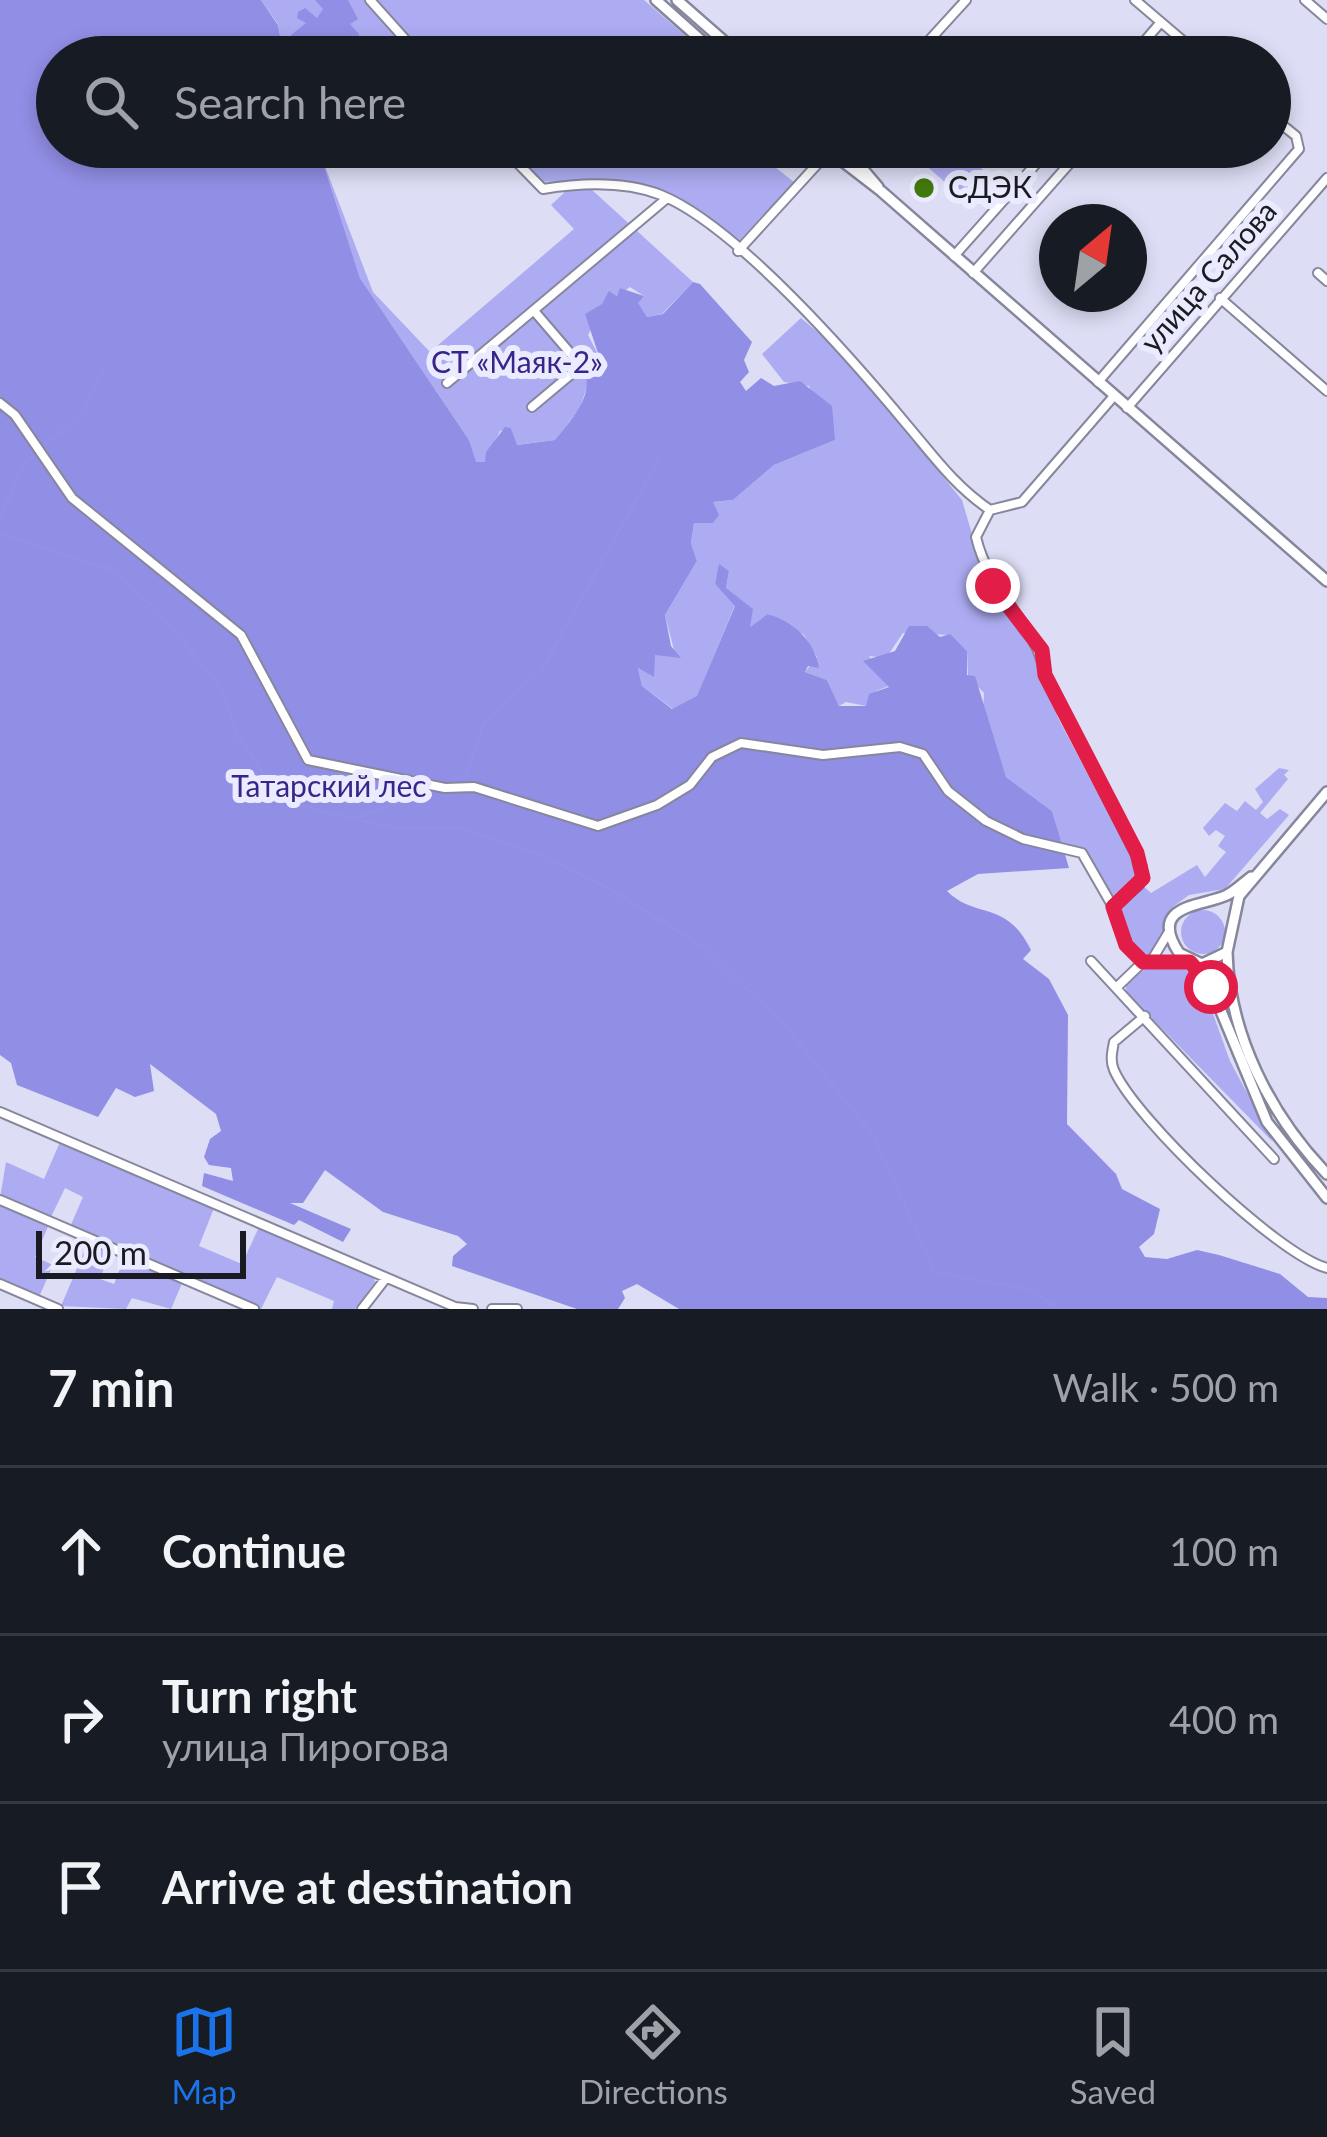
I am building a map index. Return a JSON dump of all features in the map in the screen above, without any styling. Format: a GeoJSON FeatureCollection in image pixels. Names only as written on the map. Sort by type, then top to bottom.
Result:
{"type":"FeatureCollection","features":[{"type":"Feature","properties":{"kind":"main road"},"geometry":{"type":"LineString","coordinates":[[656,0],[696,36]]}},
{"type":"Feature","properties":{"kind":"main road"},"geometry":{"type":"LineString","coordinates":[[677,0],[718,36]]}},
{"type":"Feature","properties":{"kind":"main road"},"geometry":{"type":"LineString","coordinates":[[853,168],[1327,581]]}},
{"type":"Feature","properties":{"kind":"main road"},"geometry":{"type":"LineString","coordinates":[[862,168],[881,191]]}},
{"type":"Feature","properties":{"kind":"main road"},"geometry":{"type":"LineString","coordinates":[[1327,792],[1250,878],[1234,905],[1227,952],[1231,1004],[1263,1083],[1298,1142],[1327,1174]]}},
{"type":"Feature","properties":{"kind":"main road"},"geometry":{"type":"LineString","coordinates":[[1250,878],[1225,896],[1184,906],[1170,930],[1174,946],[1211,987],[1267,1122],[1326,1196]]}},
{"type":"Feature","properties":{"kind":"main road"},"geometry":{"type":"LineString","coordinates":[[1201,900],[1220,906],[1232,921]]}},
{"type":"Feature","properties":{"kind":"main road"},"geometry":{"type":"LineString","coordinates":[[1190,962],[1208,963],[1227,952]]}},
{"type":"Feature","properties":{"kind":"street"},"geometry":{"type":"LineString","coordinates":[[370,0],[402,36]]}},
{"type":"Feature","properties":{"kind":"street"},"geometry":{"type":"LineString","coordinates":[[933,36],[966,0]]}},
{"type":"Feature","properties":{"kind":"street"},"geometry":{"type":"LineString","coordinates":[[1135,0],[1177,36]]}},
{"type":"Feature","properties":{"kind":"street"},"geometry":{"type":"LineString","coordinates":[[1306,0],[1327,19]]}},
{"type":"Feature","properties":{"kind":"street"},"geometry":{"type":"LineString","coordinates":[[1149,36],[1161,22]]}},
{"type":"Feature","properties":{"kind":"street"},"geometry":{"type":"LineString","coordinates":[[1291,133],[1299,149],[1291,158]]}},
{"type":"Feature","properties":{"kind":"street"},"geometry":{"type":"LineString","coordinates":[[522,168],[543,189],[601,184],[667,198],[738,251],[842,348],[955,486],[990,510],[1022,502],[1114,396]]}},
{"type":"Feature","properties":{"kind":"street"},"geometry":{"type":"LineString","coordinates":[[738,251],[811,168]]}},
{"type":"Feature","properties":{"kind":"street"},"geometry":{"type":"LineString","coordinates":[[953,257],[1032,168]]}},
{"type":"Feature","properties":{"kind":"street"},"geometry":{"type":"LineString","coordinates":[[972,274],[1065,168]]}},
{"type":"Feature","properties":{"kind":"street"},"geometry":{"type":"LineString","coordinates":[[1098,382],[1283,168]]}},
{"type":"Feature","properties":{"kind":"street","name":"улица Салова"},"geometry":{"type":"LineString","coordinates":[[1127,408],[1327,178]]}},
{"type":"Feature","properties":{"kind":"street"},"geometry":{"type":"LineString","coordinates":[[447,383],[667,198]]}},
{"type":"Feature","properties":{"kind":"street"},"geometry":{"type":"LineString","coordinates":[[1318,273],[1327,281]]}},
{"type":"Feature","properties":{"kind":"street"},"geometry":{"type":"LineString","coordinates":[[1220,298],[1327,391]]}},
{"type":"Feature","properties":{"kind":"street"},"geometry":{"type":"LineString","coordinates":[[532,407],[575,371],[577,361],[535,312]]}},
{"type":"Feature","properties":{"kind":"street"},"geometry":{"type":"LineString","coordinates":[[0,403],[15,415],[72,498],[241,635],[308,760],[445,788],[474,787],[598,826],[647,811],[690,785],[712,757],[741,743],[823,755],[899,747],[923,754],[948,791],[986,821],[1023,839],[1082,853],[1113,907],[1126,945],[1148,961],[1190,962]]}},
{"type":"Feature","properties":{"kind":"street"},"geometry":{"type":"LineString","coordinates":[[990,510],[976,537],[989,580],[1042,650],[1045,675],[1137,853],[1143,878],[1113,907]]}},
{"type":"Feature","properties":{"kind":"street"},"geometry":{"type":"LineString","coordinates":[[1117,987],[1148,961],[1170,930]]}},
{"type":"Feature","properties":{"kind":"street"},"geometry":{"type":"LineString","coordinates":[[1091,961],[1274,1159]]}},
{"type":"Feature","properties":{"kind":"street"},"geometry":{"type":"LineString","coordinates":[[1144,1016],[1114,1042],[1113,1068],[1125,1089],[1223,1193],[1327,1268]]}},
{"type":"Feature","properties":{"kind":"street"},"geometry":{"type":"LineString","coordinates":[[0,1112],[455,1307],[473,1309]]}},
{"type":"Feature","properties":{"kind":"street"},"geometry":{"type":"LineString","coordinates":[[0,1200],[254,1309]]}},
{"type":"Feature","properties":{"kind":"street"},"geometry":{"type":"LineString","coordinates":[[362,1309],[386,1278]]}},
{"type":"Feature","properties":{"kind":"street"},"geometry":{"type":"LineString","coordinates":[[0,1284],[58,1309]]}},
{"type":"Feature","properties":{"kind":"street"},"geometry":{"type":"LineString","coordinates":[[492,1309],[517,1309]]}},
{"type":"Feature","properties":{"kind":"green space","name":"Татарский лес"},"geometry":{"type":"Polygon","coordinates":[[[0,0],[261,0],[280,36],[36,36],[36,168],[325,168],[360,278],[469,440],[476,462],[485,462],[486,452],[505,427],[511,428],[517,445],[555,440],[585,396],[583,365],[599,356],[585,314],[602,304],[609,291],[617,296],[620,288],[644,296],[638,303],[647,317],[663,314],[693,282],[700,284],[752,342],[744,360],[749,372],[740,382],[746,391],[761,378],[774,386],[800,381],[832,406],[835,440],[774,465],[733,500],[713,502],[719,515],[713,523],[694,523],[691,543],[697,561],[665,615],[671,646],[681,658],[655,655],[654,677],[638,668],[642,686],[672,709],[697,696],[735,606],[715,584],[719,564],[729,571],[726,588],[753,609],[750,627],[768,614],[795,627],[808,641],[819,668],[808,666],[805,672],[827,680],[839,706],[866,706],[869,694],[889,687],[863,661],[895,651],[909,626],[927,626],[940,637],[950,634],[967,651],[967,675],[975,676],[1006,777],[1052,811],[1069,868],[978,874],[947,891],[1011,923],[1031,950],[1023,959],[1049,979],[1068,1015],[1067,1124],[1116,1174],[1122,1189],[1160,1209],[1154,1234],[1139,1247],[1145,1257],[1167,1259],[1197,1250],[1219,1255],[1280,1274],[1308,1297],[1327,1298],[1327,1309],[679,1309],[637,1284],[622,1291],[625,1298],[618,1309],[577,1309],[452,1266],[453,1256],[467,1244],[458,1236],[383,1212],[325,1170],[303,1203],[290,1203],[351,1229],[343,1242],[299,1220],[294,1225],[202,1186],[204,1173],[233,1181],[231,1168],[209,1165],[204,1157],[210,1139],[221,1131],[216,1114],[150,1064],[154,1091],[135,1097],[116,1088],[98,1117],[17,1085],[11,1063],[0,1055],[0,0]]]}},
{"type":"Feature","properties":{"kind":"green space"},"geometry":{"type":"Polygon","coordinates":[[[261,0],[364,0],[396,36],[280,36],[278,24],[261,0]]]}},
{"type":"Feature","properties":{"kind":"green space"},"geometry":{"type":"Polygon","coordinates":[[[315,0],[348,0],[358,19],[350,24],[359,36],[291,36],[306,23],[297,18],[298,12],[305,8],[317,18],[323,9],[315,0]]]}},
{"type":"Feature","properties":{"kind":"green space"},"geometry":{"type":"Polygon","coordinates":[[[375,0],[644,0],[686,36],[407,36],[375,0]]]}},
{"type":"Feature","properties":{"kind":"green space","name":"СТ «Маяк-2»"},"geometry":{"type":"Polygon","coordinates":[[[325,168],[373,292],[430,352],[574,229],[551,205],[564,193],[557,182],[537,181],[525,168],[776,168],[794,182],[736,244],[662,190],[593,180],[591,189],[693,282],[662,314],[647,317],[637,303],[644,296],[630,287],[617,296],[610,292],[588,335],[599,356],[583,365],[589,380],[580,408],[555,440],[516,445],[511,428],[500,431],[485,462],[475,462],[469,440],[360,278],[325,168]]]}},
{"type":"Feature","properties":{"kind":"green space"},"geometry":{"type":"Polygon","coordinates":[[[929,168],[981,168],[985,172],[963,198],[929,168]]]}},
{"type":"Feature","properties":{"kind":"green space"},"geometry":{"type":"Polygon","coordinates":[[[801,318],[840,351],[962,500],[987,585],[1032,642],[1058,718],[1137,867],[1135,882],[1112,900],[1088,853],[1062,846],[1052,811],[1006,777],[983,714],[984,693],[968,676],[967,651],[950,635],[903,633],[886,658],[869,656],[889,686],[876,691],[866,706],[846,702],[839,706],[827,680],[805,672],[817,657],[804,635],[769,614],[750,627],[743,606],[726,588],[729,571],[717,575],[715,584],[735,605],[697,697],[673,709],[642,686],[638,668],[654,676],[654,654],[674,650],[665,615],[697,561],[691,543],[694,523],[714,509],[713,502],[733,500],[774,465],[835,440],[809,386],[784,382],[762,354],[801,318]]]}},
{"type":"Feature","properties":{"kind":"green space"},"geometry":{"type":"Polygon","coordinates":[[[1279,768],[1289,770],[1284,775],[1288,779],[1260,813],[1267,819],[1280,809],[1289,815],[1225,889],[1189,895],[1174,906],[1152,956],[1142,958],[1131,950],[1116,906],[1142,885],[1151,893],[1197,865],[1205,877],[1226,852],[1218,846],[1225,836],[1216,830],[1209,836],[1203,828],[1225,803],[1237,811],[1245,801],[1256,810],[1263,802],[1255,789],[1279,768]]]}},
{"type":"Feature","properties":{"kind":"green space"},"geometry":{"type":"Polygon","coordinates":[[[1203,910],[1218,917],[1225,932],[1218,947],[1203,954],[1188,947],[1181,932],[1188,917],[1203,910]]]}},
{"type":"Feature","properties":{"kind":"green space"},"geometry":{"type":"Polygon","coordinates":[[[1157,961],[1182,966],[1203,986],[1230,1061],[1273,1142],[1127,993],[1125,983],[1157,961]]]}},
{"type":"Feature","properties":{"kind":"green space"},"geometry":{"type":"Polygon","coordinates":[[[60,1142],[214,1208],[199,1246],[242,1264],[259,1227],[373,1276],[375,1282],[355,1309],[332,1309],[334,1301],[277,1277],[261,1309],[70,1227],[83,1197],[65,1188],[50,1219],[0,1198],[6,1162],[44,1179],[60,1142]]]}},
{"type":"Feature","properties":{"kind":"green space"},"geometry":{"type":"Polygon","coordinates":[[[0,1203],[49,1224],[35,1257],[53,1265],[39,1297],[0,1281],[0,1203]]]}},
{"type":"Feature","properties":{"kind":"green space"},"geometry":{"type":"Polygon","coordinates":[[[89,1240],[111,1250],[100,1279],[114,1284],[125,1256],[183,1281],[171,1309],[132,1298],[126,1309],[61,1306],[89,1240]]]}},
{"type":"Feature","properties":{"kind":"waterway"},"geometry":{"type":"LineString","coordinates":[[0,519],[23,465],[83,412],[104,366]]}},
{"type":"Feature","properties":{"kind":"waterway"},"geometry":{"type":"LineString","coordinates":[[448,784],[466,774],[484,722],[543,668],[659,459]]}},
{"type":"Feature","properties":{"kind":"waterway"},"geometry":{"type":"LineString","coordinates":[[0,534],[111,569],[159,612],[223,691],[237,735],[282,801],[393,828],[466,829],[540,855],[606,887],[699,944],[782,1022],[873,1135],[935,1272],[1031,1290],[1059,1309]]}},
{"type":"Feature","properties":{"kind":"waterway"},"geometry":{"type":"LineString","coordinates":[[359,817],[440,789]]}},
{"type":"Feature","properties":{"kind":"place","name":"СДЭК"},"geometry":{"type":"Point","coordinates":[924,188]}},
{"type":"Feature","properties":{"kind":"route"},"geometry":{"type":"LineString","coordinates":[[993,586],[1042,650],[1045,675],[1137,853],[1143,878],[1113,907],[1126,945],[1143,962],[1160,958],[1190,962],[1211,987]]}}]}
